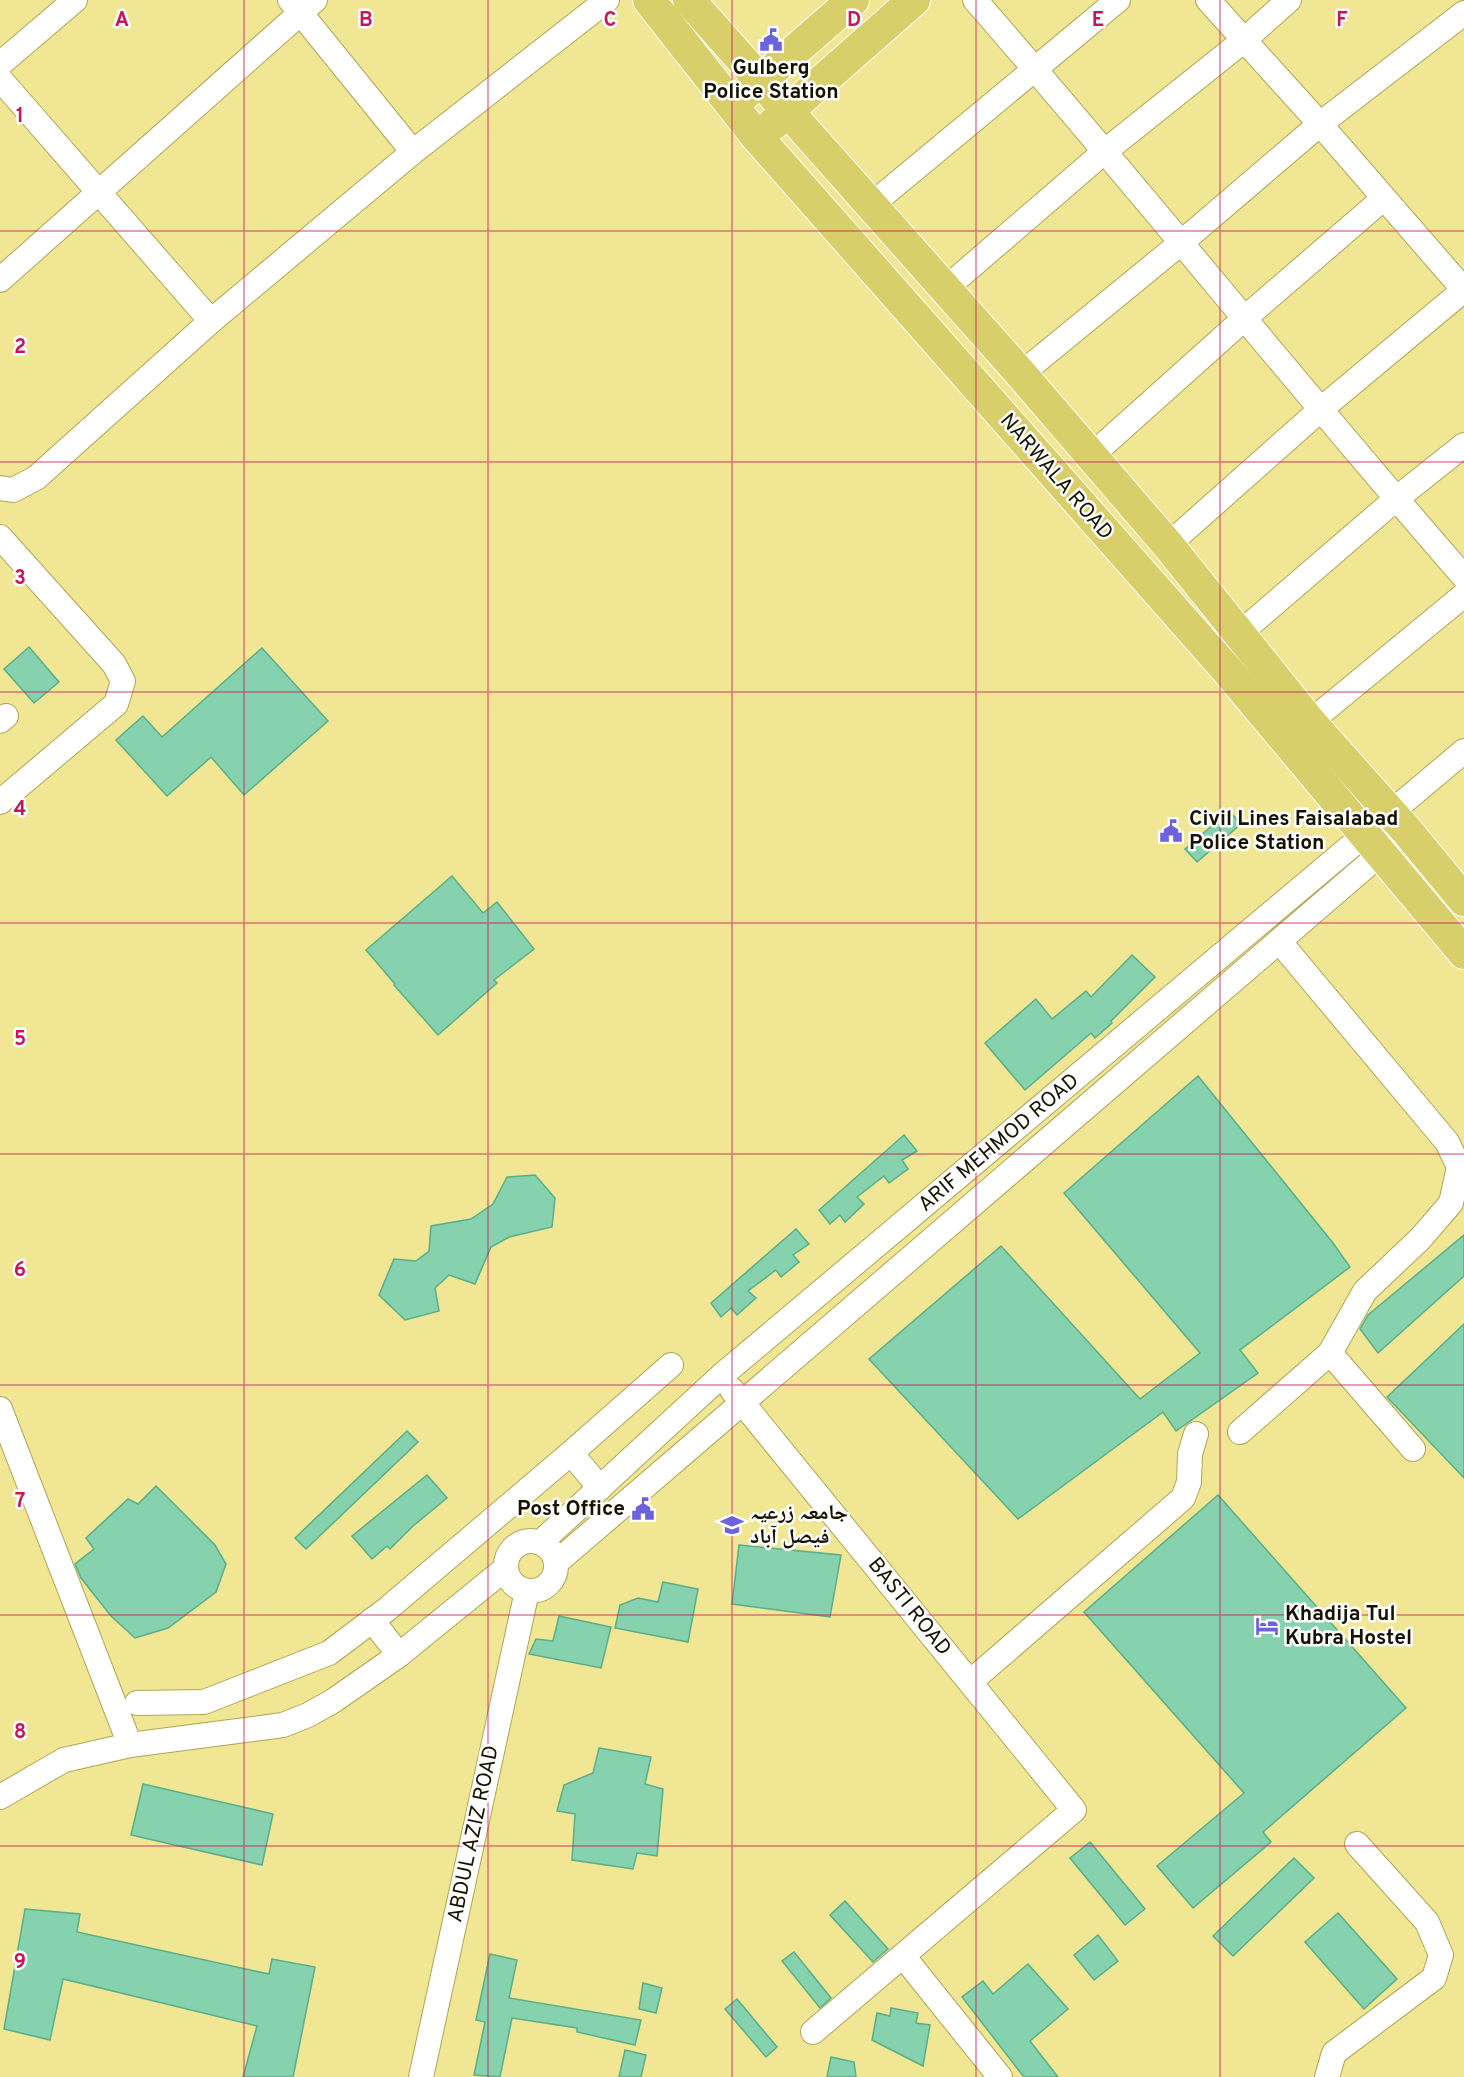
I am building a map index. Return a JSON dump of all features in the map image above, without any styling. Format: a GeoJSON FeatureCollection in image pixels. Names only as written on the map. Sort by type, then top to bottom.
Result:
{"type":"FeatureCollection","features":[{"type":"Feature","properties":{"kind":"main road","name":"NARWALA ROAD"},"geometry":{"type":"LineString","coordinates":[[649,0],[757,137],[1227,670],[1464,953]]}},
{"type":"Feature","properties":{"kind":"main road","name":"NARWALA ROAD"},"geometry":{"type":"LineString","coordinates":[[689,0],[1021,374],[1168,545],[1310,722],[1399,822],[1464,900]]}},
{"type":"Feature","properties":{"kind":"main road"},"geometry":{"type":"LineString","coordinates":[[732,105],[853,0]]}},
{"type":"Feature","properties":{"kind":"main road"},"geometry":{"type":"LineString","coordinates":[[757,137],[914,0]]}},
{"type":"Feature","properties":{"kind":"street"},"geometry":{"type":"LineString","coordinates":[[0,64],[75,0]]}},
{"type":"Feature","properties":{"kind":"street"},"geometry":{"type":"LineString","coordinates":[[0,488],[13,490],[36,478],[211,321],[412,152],[607,0]]}},
{"type":"Feature","properties":{"kind":"street"},"geometry":{"type":"LineString","coordinates":[[975,0],[1182,242],[1320,410],[1464,577]]}},
{"type":"Feature","properties":{"kind":"street"},"geometry":{"type":"LineString","coordinates":[[870,206],[1118,0]]}},
{"type":"Feature","properties":{"kind":"street"},"geometry":{"type":"LineString","coordinates":[[1168,545],[1320,410],[1464,290],[1320,123],[1208,0]]}},
{"type":"Feature","properties":{"kind":"street"},"geometry":{"type":"LineString","coordinates":[[945,289],[1104,152],[1289,0]]}},
{"type":"Feature","properties":{"kind":"street"},"geometry":{"type":"LineString","coordinates":[[0,280],[100,192],[302,4],[412,152]]}},
{"type":"Feature","properties":{"kind":"street"},"geometry":{"type":"LineString","coordinates":[[1021,374],[1182,242],[1320,123],[1464,12]]}},
{"type":"Feature","properties":{"kind":"street"},"geometry":{"type":"LineString","coordinates":[[0,79],[211,321]]}},
{"type":"Feature","properties":{"kind":"street"},"geometry":{"type":"LineString","coordinates":[[1091,456],[1384,198]]}},
{"type":"Feature","properties":{"kind":"street"},"geometry":{"type":"LineString","coordinates":[[1239,634],[1396,499],[1464,444]]}},
{"type":"Feature","properties":{"kind":"street"},"geometry":{"type":"LineString","coordinates":[[0,537],[114,664],[123,681],[116,704],[0,802]]}},
{"type":"Feature","properties":{"kind":"street"},"geometry":{"type":"LineString","coordinates":[[1310,722],[1464,595]]}},
{"type":"Feature","properties":{"kind":"street"},"geometry":{"type":"LineString","coordinates":[[557,1562],[1279,941],[1373,845],[1399,822],[1464,751]]}},
{"type":"Feature","properties":{"kind":"street","name":"ARIF MEHMOD ROAD"},"geometry":{"type":"LineString","coordinates":[[541,1542],[721,1376],[946,1187],[1178,993],[1373,845]]}},
{"type":"Feature","properties":{"kind":"street"},"geometry":{"type":"LineString","coordinates":[[1240,1432],[1330,1353],[1365,1291],[1420,1239],[1451,1203],[1459,1167],[1447,1142],[1279,941]]}},
{"type":"Feature","properties":{"kind":"street"},"geometry":{"type":"LineString","coordinates":[[1178,993],[1195,1014]]}},
{"type":"Feature","properties":{"kind":"street"},"geometry":{"type":"LineString","coordinates":[[946,1187],[965,1210]]}},
{"type":"Feature","properties":{"kind":"street"},"geometry":{"type":"LineString","coordinates":[[776,1330],[797,1354]]}},
{"type":"Feature","properties":{"kind":"street"},"geometry":{"type":"LineString","coordinates":[[1330,1353],[1413,1449]]}},
{"type":"Feature","properties":{"kind":"street"},"geometry":{"type":"LineString","coordinates":[[136,1703],[204,1702],[329,1653],[372,1620],[571,1453],[670,1365]]}},
{"type":"Feature","properties":{"kind":"street","name":"BASTI ROAD"},"geometry":{"type":"LineString","coordinates":[[721,1376],[1074,1810],[903,1956]]}},
{"type":"Feature","properties":{"kind":"street"},"geometry":{"type":"LineString","coordinates":[[0,1409],[130,1745]]}},
{"type":"Feature","properties":{"kind":"street"},"geometry":{"type":"LineString","coordinates":[[970,1682],[1183,1498],[1189,1482],[1190,1454],[1196,1434]]}},
{"type":"Feature","properties":{"kind":"street"},"geometry":{"type":"LineString","coordinates":[[571,1453],[600,1488]]}},
{"type":"Feature","properties":{"kind":"street"},"geometry":{"type":"LineString","coordinates":[[524,1541],[541,1542],[554,1553],[557,1562],[554,1578],[549,1584],[535,1591],[527,1591],[513,1583],[506,1568],[506,1559],[516,1545],[524,1541]]}},
{"type":"Feature","properties":{"kind":"street"},"geometry":{"type":"LineString","coordinates":[[0,1797],[64,1760],[130,1745],[283,1725],[333,1701],[399,1655],[506,1568]]}},
{"type":"Feature","properties":{"kind":"street","name":"ABDUL AZIZ ROAD"},"geometry":{"type":"LineString","coordinates":[[421,2077],[527,1591]]}},
{"type":"Feature","properties":{"kind":"street"},"geometry":{"type":"LineString","coordinates":[[372,1620],[399,1655]]}},
{"type":"Feature","properties":{"kind":"street"},"geometry":{"type":"LineString","coordinates":[[1328,2077],[1335,2053],[1434,1978],[1441,1955],[1427,1922],[1357,1844]]}},
{"type":"Feature","properties":{"kind":"street"},"geometry":{"type":"LineString","coordinates":[[813,2032],[903,1956],[1000,2077]]}},
{"type":"Feature","properties":{"kind":"building"},"geometry":{"type":"Polygon","coordinates":[[[29,647],[59,682],[34,703],[4,669],[29,647]]]}},
{"type":"Feature","properties":{"kind":"building"},"geometry":{"type":"Polygon","coordinates":[[[262,648],[328,721],[244,795],[211,757],[167,796],[116,740],[143,716],[162,737],[262,648]]]}},
{"type":"Feature","properties":{"kind":"building"},"geometry":{"type":"Polygon","coordinates":[[[1229,811],[1241,824],[1197,862],[1185,849],[1229,811]]]}},
{"type":"Feature","properties":{"kind":"building"},"geometry":{"type":"Polygon","coordinates":[[[452,876],[483,913],[497,902],[534,949],[494,980],[497,983],[438,1035],[366,950],[452,876]]]}},
{"type":"Feature","properties":{"kind":"building"},"geometry":{"type":"Polygon","coordinates":[[[1132,955],[1155,977],[1095,1038],[1091,1033],[1025,1090],[985,1043],[1036,999],[1052,1019],[1086,991],[1091,997],[1132,955]]]}},
{"type":"Feature","properties":{"kind":"building"},"geometry":{"type":"Polygon","coordinates":[[[1198,1076],[1350,1267],[1240,1350],[1258,1373],[1176,1431],[1163,1412],[1018,1519],[869,1359],[1001,1246],[1140,1399],[1200,1353],[1064,1193],[1198,1076]]]}},
{"type":"Feature","properties":{"kind":"building"},"geometry":{"type":"Polygon","coordinates":[[[904,1135],[917,1151],[902,1160],[908,1169],[889,1183],[884,1176],[857,1197],[864,1204],[845,1222],[840,1215],[830,1224],[819,1210],[904,1135]]]}},
{"type":"Feature","properties":{"kind":"building"},"geometry":{"type":"Polygon","coordinates":[[[535,1175],[555,1198],[552,1227],[509,1237],[491,1247],[475,1284],[449,1275],[435,1288],[439,1311],[405,1320],[379,1295],[394,1259],[416,1261],[429,1251],[431,1226],[471,1219],[493,1204],[507,1177],[535,1175]]]}},
{"type":"Feature","properties":{"kind":"building"},"geometry":{"type":"Polygon","coordinates":[[[796,1229],[809,1244],[793,1255],[799,1262],[781,1277],[776,1270],[748,1291],[756,1298],[737,1315],[731,1308],[721,1317],[711,1303],[796,1229]]]}},
{"type":"Feature","properties":{"kind":"building"},"geometry":{"type":"Polygon","coordinates":[[[1464,1235],[1464,1276],[1378,1353],[1360,1329],[1368,1315],[1464,1235]]]}},
{"type":"Feature","properties":{"kind":"building"},"geometry":{"type":"Polygon","coordinates":[[[1464,1324],[1464,1478],[1387,1397],[1464,1324]]]}},
{"type":"Feature","properties":{"kind":"building"},"geometry":{"type":"Polygon","coordinates":[[[407,1431],[418,1442],[306,1549],[295,1538],[407,1431]]]}},
{"type":"Feature","properties":{"kind":"building"},"geometry":{"type":"Polygon","coordinates":[[[427,1475],[447,1498],[413,1526],[390,1549],[387,1546],[372,1559],[352,1536],[427,1475]]]}},
{"type":"Feature","properties":{"kind":"building"},"geometry":{"type":"Polygon","coordinates":[[[156,1486],[215,1545],[226,1564],[216,1592],[168,1628],[135,1638],[111,1616],[81,1578],[75,1564],[94,1549],[86,1538],[128,1499],[138,1504],[156,1486]]]}},
{"type":"Feature","properties":{"kind":"building"},"geometry":{"type":"Polygon","coordinates":[[[1218,1495],[1406,1708],[1263,1832],[1271,1842],[1193,1908],[1157,1866],[1244,1793],[1084,1612],[1218,1495]]]}},
{"type":"Feature","properties":{"kind":"building"},"geometry":{"type":"Polygon","coordinates":[[[739,1545],[841,1555],[830,1617],[732,1604],[739,1545]]]}},
{"type":"Feature","properties":{"kind":"building"},"geometry":{"type":"Polygon","coordinates":[[[663,1582],[698,1589],[688,1642],[615,1628],[620,1605],[638,1598],[658,1602],[663,1582]]]}},
{"type":"Feature","properties":{"kind":"building"},"geometry":{"type":"Polygon","coordinates":[[[559,1616],[611,1627],[601,1668],[529,1654],[536,1639],[553,1641],[559,1616]]]}},
{"type":"Feature","properties":{"kind":"building"},"geometry":{"type":"Polygon","coordinates":[[[599,1748],[651,1757],[645,1784],[663,1789],[657,1856],[637,1853],[633,1869],[572,1860],[575,1814],[557,1811],[564,1785],[593,1773],[599,1748]]]}},
{"type":"Feature","properties":{"kind":"building"},"geometry":{"type":"Polygon","coordinates":[[[143,1784],[273,1814],[262,1865],[131,1835],[143,1784]]]}},
{"type":"Feature","properties":{"kind":"building"},"geometry":{"type":"Polygon","coordinates":[[[1090,1842],[1145,1909],[1125,1925],[1070,1858],[1090,1842]]]}},
{"type":"Feature","properties":{"kind":"building"},"geometry":{"type":"Polygon","coordinates":[[[1294,1858],[1314,1878],[1233,1956],[1213,1936],[1294,1858]]]}},
{"type":"Feature","properties":{"kind":"building"},"geometry":{"type":"Polygon","coordinates":[[[845,1901],[888,1949],[873,1962],[830,1915],[845,1901]]]}},
{"type":"Feature","properties":{"kind":"building"},"geometry":{"type":"Polygon","coordinates":[[[25,1909],[80,1914],[77,1932],[269,1974],[272,1959],[315,1967],[293,2077],[243,2077],[257,2026],[63,1979],[50,2040],[4,2029],[25,1909]]]}},
{"type":"Feature","properties":{"kind":"building"},"geometry":{"type":"Polygon","coordinates":[[[1338,1913],[1397,1979],[1364,2009],[1305,1942],[1338,1913]]]}},
{"type":"Feature","properties":{"kind":"building"},"geometry":{"type":"Polygon","coordinates":[[[1098,1935],[1118,1961],[1094,1980],[1074,1955],[1098,1935]]]}},
{"type":"Feature","properties":{"kind":"building"},"geometry":{"type":"Polygon","coordinates":[[[794,1952],[831,1998],[820,2008],[782,1961],[794,1952]]]}},
{"type":"Feature","properties":{"kind":"building"},"geometry":{"type":"Polygon","coordinates":[[[490,1954],[517,1960],[509,1998],[641,2020],[635,2045],[577,2032],[577,2028],[512,2018],[500,2077],[474,2075],[485,2022],[476,2020],[490,1954]]]}},
{"type":"Feature","properties":{"kind":"building"},"geometry":{"type":"Polygon","coordinates":[[[1028,1964],[1068,2009],[1030,2041],[1058,2077],[1024,2077],[962,1997],[983,1981],[993,1994],[1028,1964]]]}},
{"type":"Feature","properties":{"kind":"building"},"geometry":{"type":"Polygon","coordinates":[[[643,1983],[662,1988],[656,2013],[639,2009],[643,1983]]]}},
{"type":"Feature","properties":{"kind":"building"},"geometry":{"type":"Polygon","coordinates":[[[737,1999],[777,2047],[766,2057],[725,2009],[737,1999]]]}},
{"type":"Feature","properties":{"kind":"building"},"geometry":{"type":"Polygon","coordinates":[[[891,2008],[918,2013],[916,2023],[930,2025],[923,2066],[872,2040],[877,2013],[890,2016],[891,2008]]]}},
{"type":"Feature","properties":{"kind":"building"},"geometry":{"type":"Polygon","coordinates":[[[625,2050],[646,2055],[641,2077],[619,2077],[625,2050]]]}},
{"type":"Feature","properties":{"kind":"building"},"geometry":{"type":"Polygon","coordinates":[[[831,2057],[854,2062],[856,2077],[827,2077],[831,2057]]]}},
{"type":"Feature","properties":{"kind":"place","name":"Gulberg Police Station"},"geometry":{"type":"Point","coordinates":[771,40]}},
{"type":"Feature","properties":{"kind":"place","name":"Civil Lines Faisalabad Police Station"},"geometry":{"type":"Point","coordinates":[1171,831]}},
{"type":"Feature","properties":{"kind":"place","name":"Post Office"},"geometry":{"type":"Point","coordinates":[643,1509]}},
{"type":"Feature","properties":{"kind":"place","name":"جامعہ زرعیہ فیصل آباد"},"geometry":{"type":"Point","coordinates":[732,1525]}},
{"type":"Feature","properties":{"kind":"place","name":"Khadija Tul Kubra Hostel"},"geometry":{"type":"Point","coordinates":[1267,1626]}}]}
